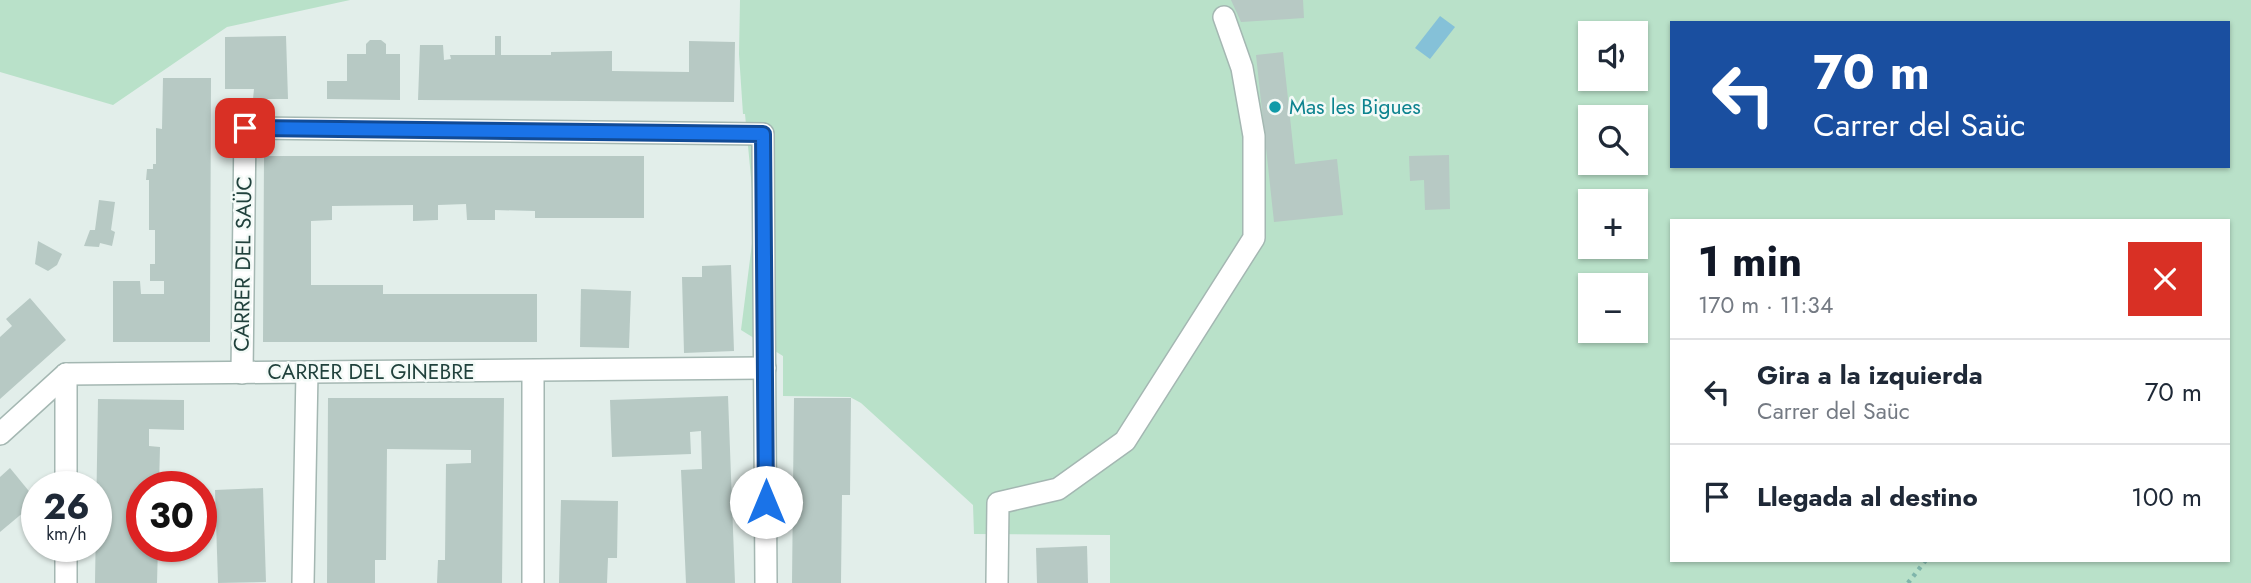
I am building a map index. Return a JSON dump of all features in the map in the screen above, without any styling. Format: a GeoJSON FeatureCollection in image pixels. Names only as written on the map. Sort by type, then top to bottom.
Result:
{"type":"FeatureCollection","features":[{"type":"Feature","properties":{"kind":"street"},"geometry":{"type":"LineString","coordinates":[[998,583],[998,503],[1058,489],[1125,441],[1254,237],[1254,136],[1242,68],[1224,17]]}},
{"type":"Feature","properties":{"kind":"street","name":"CARRER DEL SAÜC"},"geometry":{"type":"LineString","coordinates":[[242,373],[245,128],[763,134],[765,368]]}},
{"type":"Feature","properties":{"kind":"street"},"geometry":{"type":"LineString","coordinates":[[765,368],[766,583]]}},
{"type":"Feature","properties":{"kind":"street","name":"CARRER DEL GINEBRE"},"geometry":{"type":"LineString","coordinates":[[66,374],[765,368]]}},
{"type":"Feature","properties":{"kind":"street"},"geometry":{"type":"LineString","coordinates":[[303,583],[307,372]]}},
{"type":"Feature","properties":{"kind":"street"},"geometry":{"type":"LineString","coordinates":[[533,372],[533,583]]}},
{"type":"Feature","properties":{"kind":"street"},"geometry":{"type":"LineString","coordinates":[[0,434],[66,374]]}},
{"type":"Feature","properties":{"kind":"street"},"geometry":{"type":"LineString","coordinates":[[66,374],[66,471]]}},
{"type":"Feature","properties":{"kind":"street"},"geometry":{"type":"LineString","coordinates":[[66,562],[66,583]]}},
{"type":"Feature","properties":{"kind":"path"},"geometry":{"type":"LineString","coordinates":[[1908,583],[1924,562]]}},
{"type":"Feature","properties":{"kind":"green space"},"geometry":{"type":"Polygon","coordinates":[[[0,0],[350,0],[227,27],[113,105],[0,72],[0,0]]]}},
{"type":"Feature","properties":{"kind":"green space"},"geometry":{"type":"Polygon","coordinates":[[[740,0],[2251,0],[2251,583],[1110,583],[1110,535],[974,534],[973,505],[861,403],[850,397],[783,396],[783,356],[741,330],[755,220],[739,54],[740,0]]]}},
{"type":"Feature","properties":{"kind":"water"},"geometry":{"type":"Polygon","coordinates":[[[1440,16],[1455,27],[1430,59],[1415,48],[1440,16]]]}},
{"type":"Feature","properties":{"kind":"building"},"geometry":{"type":"Polygon","coordinates":[[[1231,0],[1303,0],[1304,18],[1241,22],[1231,0]]]}},
{"type":"Feature","properties":{"kind":"building"},"geometry":{"type":"Polygon","coordinates":[[[286,36],[288,99],[253,99],[254,89],[225,89],[225,37],[286,36]]]}},
{"type":"Feature","properties":{"kind":"building"},"geometry":{"type":"Polygon","coordinates":[[[495,36],[501,36],[501,55],[612,51],[612,71],[689,72],[689,41],[735,42],[734,102],[418,100],[420,45],[443,45],[444,60],[451,59],[450,55],[495,55],[495,36]]]}},
{"type":"Feature","properties":{"kind":"building"},"geometry":{"type":"Polygon","coordinates":[[[370,40],[381,40],[386,44],[386,54],[400,54],[400,100],[327,99],[327,81],[347,81],[347,54],[366,54],[366,44],[370,40]]]}},
{"type":"Feature","properties":{"kind":"building","name":"Mas les Bigues"},"geometry":{"type":"Polygon","coordinates":[[[1283,52],[1295,164],[1337,159],[1343,215],[1274,222],[1256,55],[1283,52]]]}},
{"type":"Feature","properties":{"kind":"building"},"geometry":{"type":"Polygon","coordinates":[[[163,78],[211,78],[210,342],[113,342],[113,281],[140,281],[141,294],[164,294],[164,281],[150,281],[150,264],[155,264],[155,230],[149,230],[149,180],[146,180],[147,169],[153,169],[153,164],[156,164],[156,128],[162,129],[163,78]]]}},
{"type":"Feature","properties":{"kind":"building"},"geometry":{"type":"Polygon","coordinates":[[[1449,155],[1450,209],[1425,210],[1424,180],[1410,181],[1409,156],[1449,155]]]}},
{"type":"Feature","properties":{"kind":"building"},"geometry":{"type":"Polygon","coordinates":[[[264,156],[644,156],[644,218],[535,218],[535,211],[495,210],[495,220],[467,220],[466,204],[438,205],[438,220],[413,221],[413,205],[332,206],[332,220],[311,221],[311,285],[383,285],[383,294],[537,294],[537,342],[263,342],[264,156]]]}},
{"type":"Feature","properties":{"kind":"building"},"geometry":{"type":"Polygon","coordinates":[[[99,200],[115,202],[112,246],[100,243],[99,247],[84,246],[90,230],[95,230],[99,200]]]}},
{"type":"Feature","properties":{"kind":"building"},"geometry":{"type":"Polygon","coordinates":[[[38,241],[62,254],[57,265],[48,271],[35,264],[38,241]]]}},
{"type":"Feature","properties":{"kind":"building"},"geometry":{"type":"Polygon","coordinates":[[[731,265],[734,351],[684,353],[682,277],[702,277],[702,266],[731,265]]]}},
{"type":"Feature","properties":{"kind":"building"},"geometry":{"type":"Polygon","coordinates":[[[581,289],[631,291],[629,348],[580,347],[581,289]]]}},
{"type":"Feature","properties":{"kind":"building"},"geometry":{"type":"Polygon","coordinates":[[[30,298],[66,340],[0,399],[0,337],[12,326],[6,319],[30,298]]]}},
{"type":"Feature","properties":{"kind":"building"},"geometry":{"type":"Polygon","coordinates":[[[728,396],[735,583],[686,583],[681,470],[702,469],[701,431],[690,432],[691,454],[612,457],[610,400],[728,396]]]}},
{"type":"Feature","properties":{"kind":"building"},"geometry":{"type":"Polygon","coordinates":[[[328,398],[504,398],[502,583],[437,583],[438,560],[445,560],[446,464],[471,463],[471,450],[387,449],[386,560],[375,560],[375,583],[327,583],[328,398]]]}},
{"type":"Feature","properties":{"kind":"building"},"geometry":{"type":"Polygon","coordinates":[[[794,398],[851,398],[850,495],[842,495],[841,583],[792,583],[794,398]]]}},
{"type":"Feature","properties":{"kind":"building"},"geometry":{"type":"Polygon","coordinates":[[[98,399],[184,400],[184,430],[149,429],[149,446],[160,447],[159,471],[126,471],[126,562],[158,562],[157,583],[95,583],[95,562],[112,562],[112,471],[97,471],[98,399]]]}},
{"type":"Feature","properties":{"kind":"building"},"geometry":{"type":"Polygon","coordinates":[[[10,468],[21,481],[21,514],[0,532],[0,477],[10,468]]]}},
{"type":"Feature","properties":{"kind":"building"},"geometry":{"type":"Polygon","coordinates":[[[263,488],[266,582],[218,583],[217,490],[263,488]]]}},
{"type":"Feature","properties":{"kind":"building"},"geometry":{"type":"Polygon","coordinates":[[[561,500],[618,501],[617,558],[608,558],[607,583],[559,583],[561,500]]]}},
{"type":"Feature","properties":{"kind":"building"},"geometry":{"type":"Polygon","coordinates":[[[1087,546],[1088,583],[1037,583],[1036,548],[1087,546]]]}},
{"type":"Feature","properties":{"kind":"place","name":"Mas les Bigues"},"geometry":{"type":"Point","coordinates":[1275,107]}},
{"type":"Feature","properties":{"kind":"route"},"geometry":{"type":"LineString","coordinates":[[245,128],[763,134],[766,502]]}}]}
